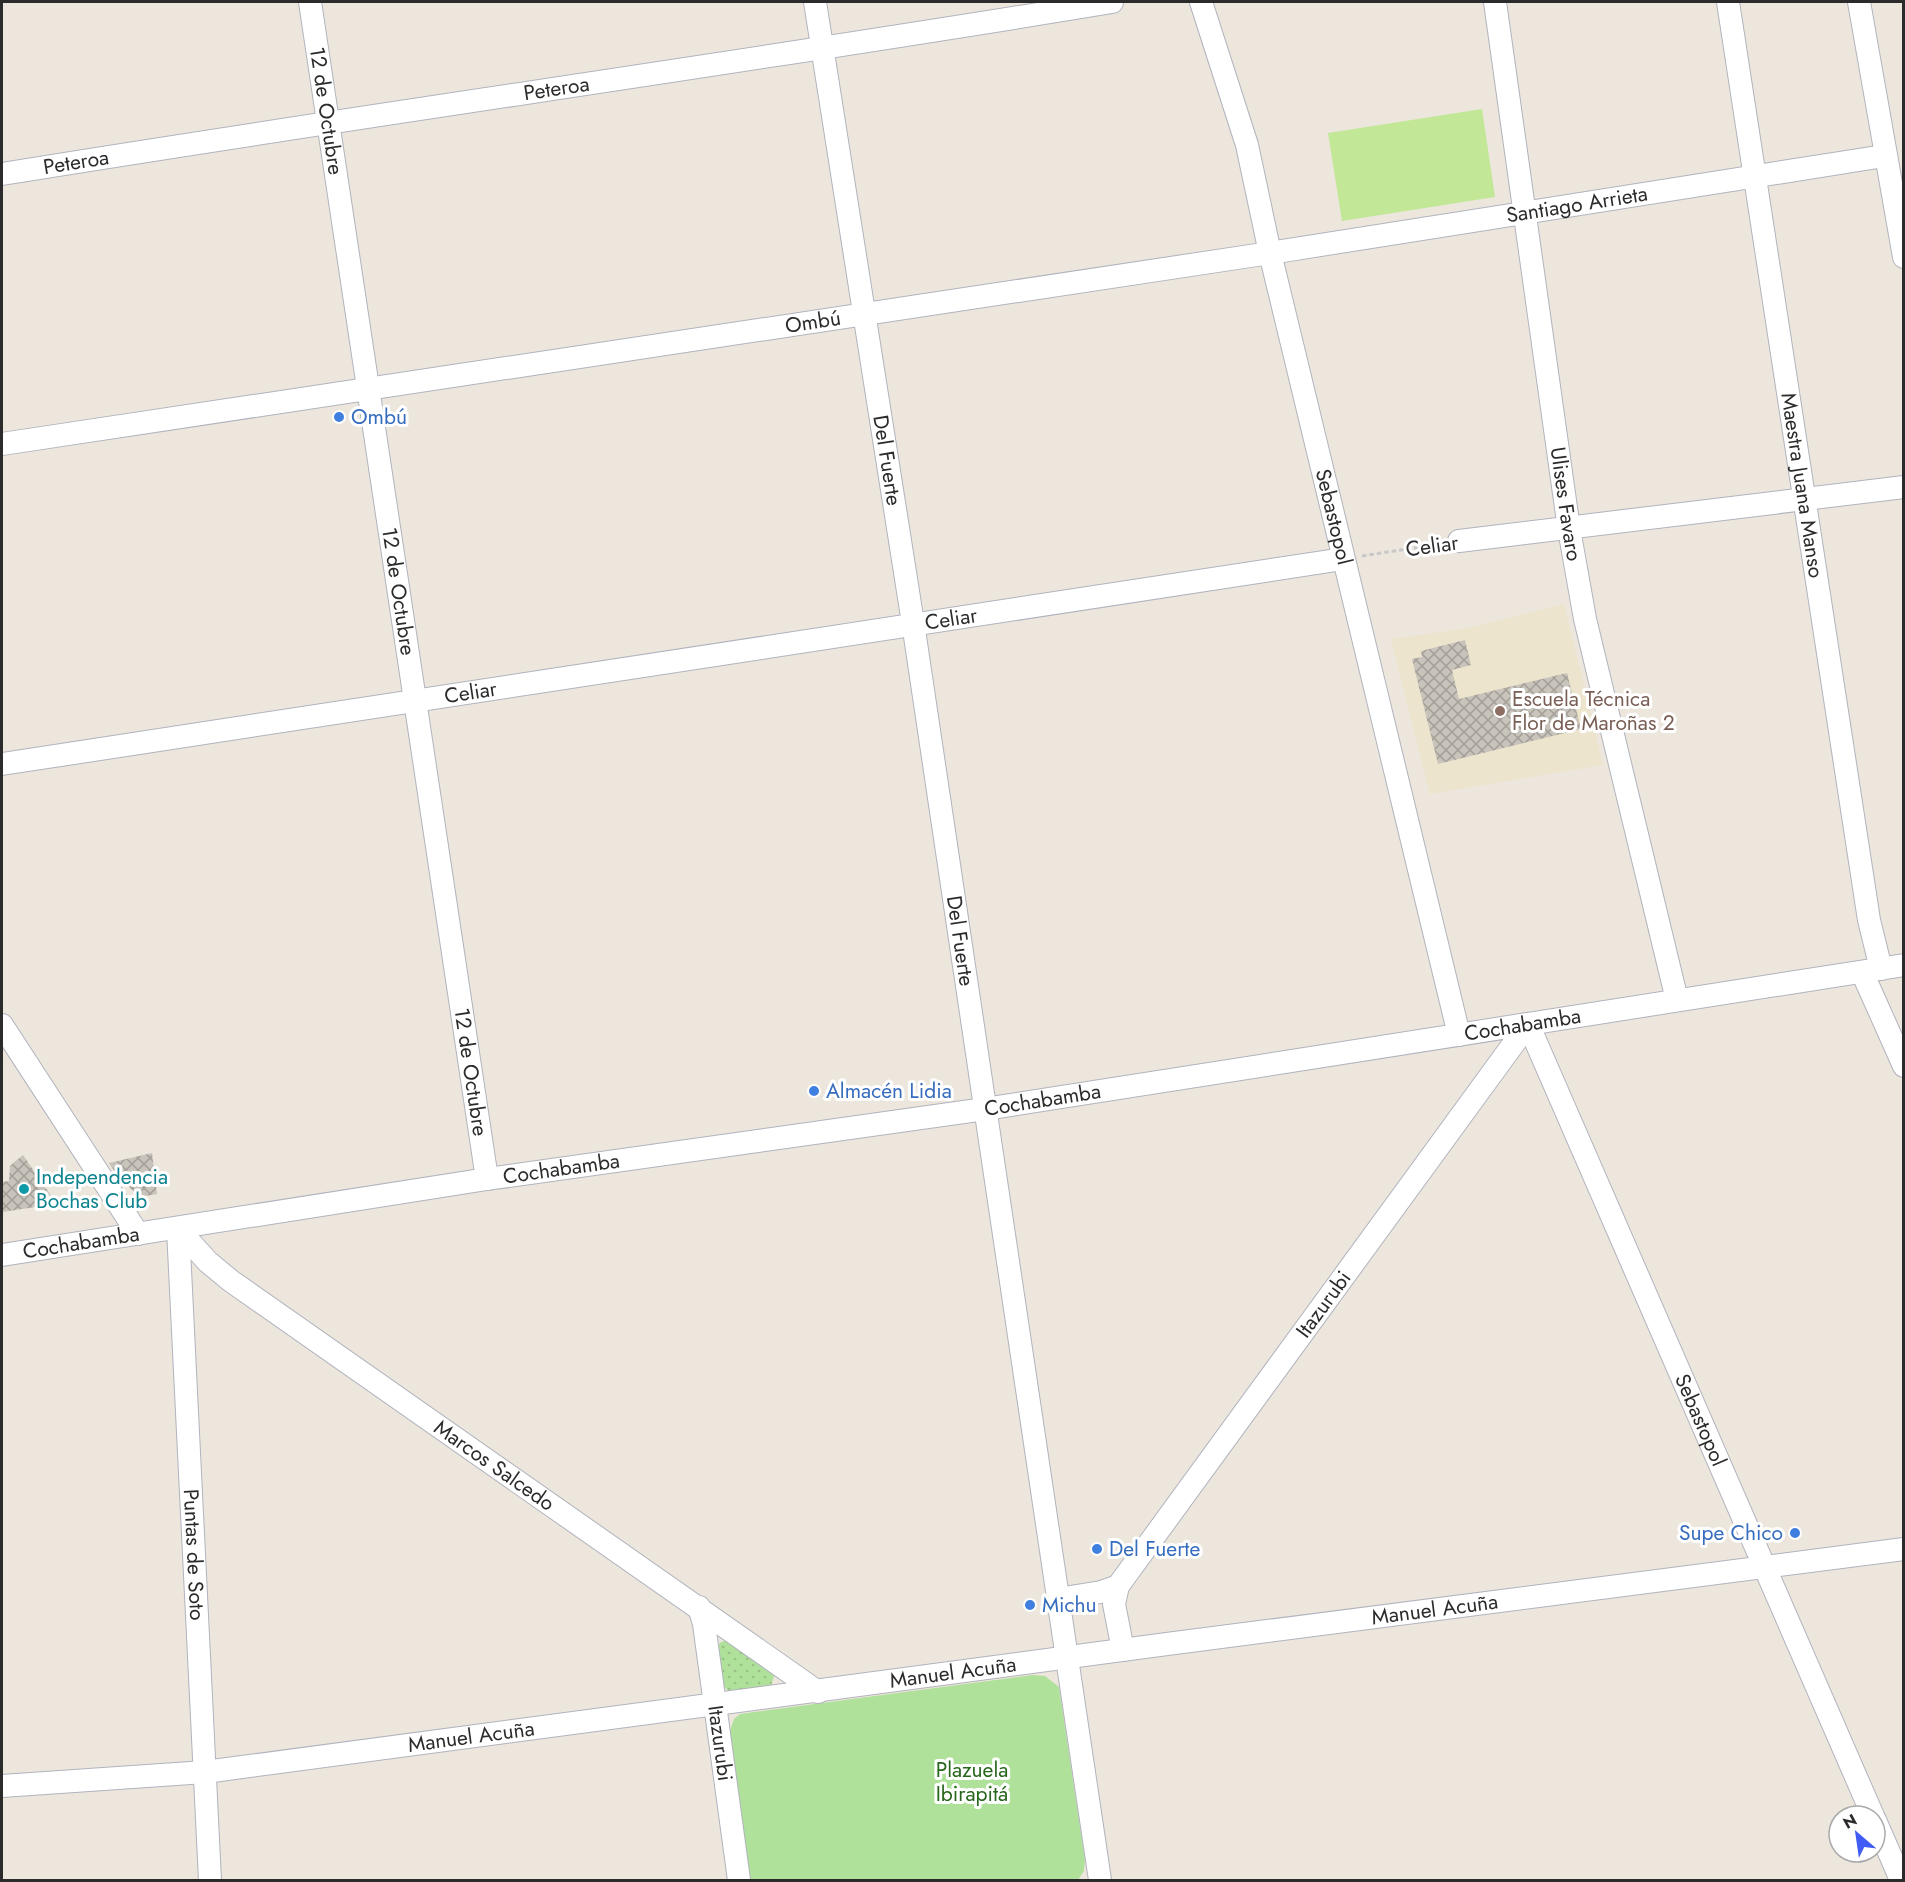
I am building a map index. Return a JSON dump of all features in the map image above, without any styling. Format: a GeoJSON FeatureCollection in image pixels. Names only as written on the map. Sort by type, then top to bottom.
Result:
{"type":"FeatureCollection","features":[{"type":"Feature","properties":{"kind":"street","name":"12 de Octubre"},"geometry":{"type":"LineString","coordinates":[[310,2],[488,1179]]}},
{"type":"Feature","properties":{"kind":"street","name":"Del Fuerte"},"geometry":{"type":"LineString","coordinates":[[815,2],[913,623],[1100,1881]]}},
{"type":"Feature","properties":{"kind":"street","name":"Peteroa"},"geometry":{"type":"LineString","coordinates":[[2,174],[329,121],[823,50],[1113,2]]}},
{"type":"Feature","properties":{"kind":"street","name":"Sebastopol"},"geometry":{"type":"LineString","coordinates":[[1201,2],[1247,145],[1270,253],[1459,1035]]}},
{"type":"Feature","properties":{"kind":"street","name":"Ulises Favaro"},"geometry":{"type":"LineString","coordinates":[[1495,2],[1569,529],[1585,619],[1677,1000]]}},
{"type":"Feature","properties":{"kind":"street","name":"Maestra Juana Manso"},"geometry":{"type":"LineString","coordinates":[[1728,2],[1869,920],[1871,970],[1904,1066]]}},
{"type":"Feature","properties":{"kind":"street"},"geometry":{"type":"LineString","coordinates":[[1859,2],[1884,156],[1904,257]]}},
{"type":"Feature","properties":{"kind":"street","name":"Santiago Arrieta"},"geometry":{"type":"LineString","coordinates":[[1270,253],[1884,156]]}},
{"type":"Feature","properties":{"kind":"street","name":"Ombú"},"geometry":{"type":"LineString","coordinates":[[2,444],[1270,253]]}},
{"type":"Feature","properties":{"kind":"street","name":"Celiar"},"geometry":{"type":"LineString","coordinates":[[1459,541],[1904,487]]}},
{"type":"Feature","properties":{"kind":"street","name":"Celiar"},"geometry":{"type":"LineString","coordinates":[[2,764],[1343,559]]}},
{"type":"Feature","properties":{"kind":"street","name":"Cochabamba"},"geometry":{"type":"LineString","coordinates":[[2,1255],[488,1179],[985,1109],[1904,965]]}},
{"type":"Feature","properties":{"kind":"street","name":"Sebastopol"},"geometry":{"type":"LineString","coordinates":[[1528,1024],[1767,1567],[1868,1804]]}},
{"type":"Feature","properties":{"kind":"street","name":"Itazurubi"},"geometry":{"type":"LineString","coordinates":[[1118,1586],[1528,1024]]}},
{"type":"Feature","properties":{"kind":"street"},"geometry":{"type":"LineString","coordinates":[[2,1025],[138,1234]]}},
{"type":"Feature","properties":{"kind":"street","name":"Marcos Salcedo"},"geometry":{"type":"LineString","coordinates":[[178,1228],[208,1262],[231,1281],[818,1692]]}},
{"type":"Feature","properties":{"kind":"street","name":"Puntas de Soto"},"geometry":{"type":"LineString","coordinates":[[178,1228],[210,1881]]}},
{"type":"Feature","properties":{"kind":"street","name":"Manuel Acuña"},"geometry":{"type":"LineString","coordinates":[[2,1786],[204,1772],[1904,1549]]}},
{"type":"Feature","properties":{"kind":"street"},"geometry":{"type":"LineString","coordinates":[[1058,1599],[1101,1592],[1118,1586]]}},
{"type":"Feature","properties":{"kind":"street"},"geometry":{"type":"LineString","coordinates":[[1118,1586],[1114,1604],[1123,1650]]}},
{"type":"Feature","properties":{"kind":"street","name":"Itazurubi"},"geometry":{"type":"LineString","coordinates":[[699,1607],[704,1624],[739,1881]]}},
{"type":"Feature","properties":{"kind":"street","name":"Sebastopol"},"geometry":{"type":"LineString","coordinates":[[1887,1848],[1901,1881]]}},
{"type":"Feature","properties":{"kind":"path","name":"Celiar"},"geometry":{"type":"LineString","coordinates":[[1343,559],[1459,541]]}},
{"type":"Feature","properties":{"kind":"shaded area","name":"Escuela Técnica Flor de Maroñas 2"},"geometry":{"type":"Polygon","coordinates":[[[1564,604],[1603,765],[1430,794],[1391,639],[1468,628],[1564,604]]]}},
{"type":"Feature","properties":{"kind":"green space"},"geometry":{"type":"Polygon","coordinates":[[[1482,109],[1495,197],[1342,221],[1328,133],[1482,109]]]}},
{"type":"Feature","properties":{"kind":"green space"},"geometry":{"type":"Polygon","coordinates":[[[729,1640],[771,1671],[774,1676],[771,1686],[729,1691],[724,1687],[716,1648],[721,1642],[729,1640]]]}},
{"type":"Feature","properties":{"kind":"green space","name":"Plazuela Ibirapitá"},"geometry":{"type":"Polygon","coordinates":[[[1033,1675],[1045,1676],[1059,1687],[1085,1860],[1084,1871],[1078,1880],[749,1880],[729,1733],[734,1719],[740,1714],[1033,1675]]]}},
{"type":"Feature","properties":{"kind":"building"},"geometry":{"type":"Polygon","coordinates":[[[1465,640],[1471,665],[1452,670],[1459,699],[1567,673],[1581,729],[1438,764],[1412,659],[1422,657],[1421,651],[1465,640]]]}},
{"type":"Feature","properties":{"kind":"building"},"geometry":{"type":"Polygon","coordinates":[[[152,1153],[157,1194],[139,1197],[117,1175],[109,1163],[152,1153]]]}},
{"type":"Feature","properties":{"kind":"building","name":"Independencia Bochas Club"},"geometry":{"type":"Polygon","coordinates":[[[23,1155],[52,1197],[42,1206],[2,1212],[2,1182],[9,1181],[10,1166],[23,1155]]]}},
{"type":"Feature","properties":{"kind":"place","name":"Ombú"},"geometry":{"type":"Point","coordinates":[339,417]}},
{"type":"Feature","properties":{"kind":"place","name":"Escuela Técnica Flor de Maroñas 2"},"geometry":{"type":"Point","coordinates":[1500,711]}},
{"type":"Feature","properties":{"kind":"place","name":"Almacén Lidia"},"geometry":{"type":"Point","coordinates":[814,1091]}},
{"type":"Feature","properties":{"kind":"place","name":"Independencia Bochas Club"},"geometry":{"type":"Point","coordinates":[24,1189]}},
{"type":"Feature","properties":{"kind":"place","name":"Supe Chico"},"geometry":{"type":"Point","coordinates":[1795,1533]}},
{"type":"Feature","properties":{"kind":"place","name":"Del Fuerte"},"geometry":{"type":"Point","coordinates":[1097,1549]}},
{"type":"Feature","properties":{"kind":"place","name":"Michu"},"geometry":{"type":"Point","coordinates":[1030,1605]}}]}
